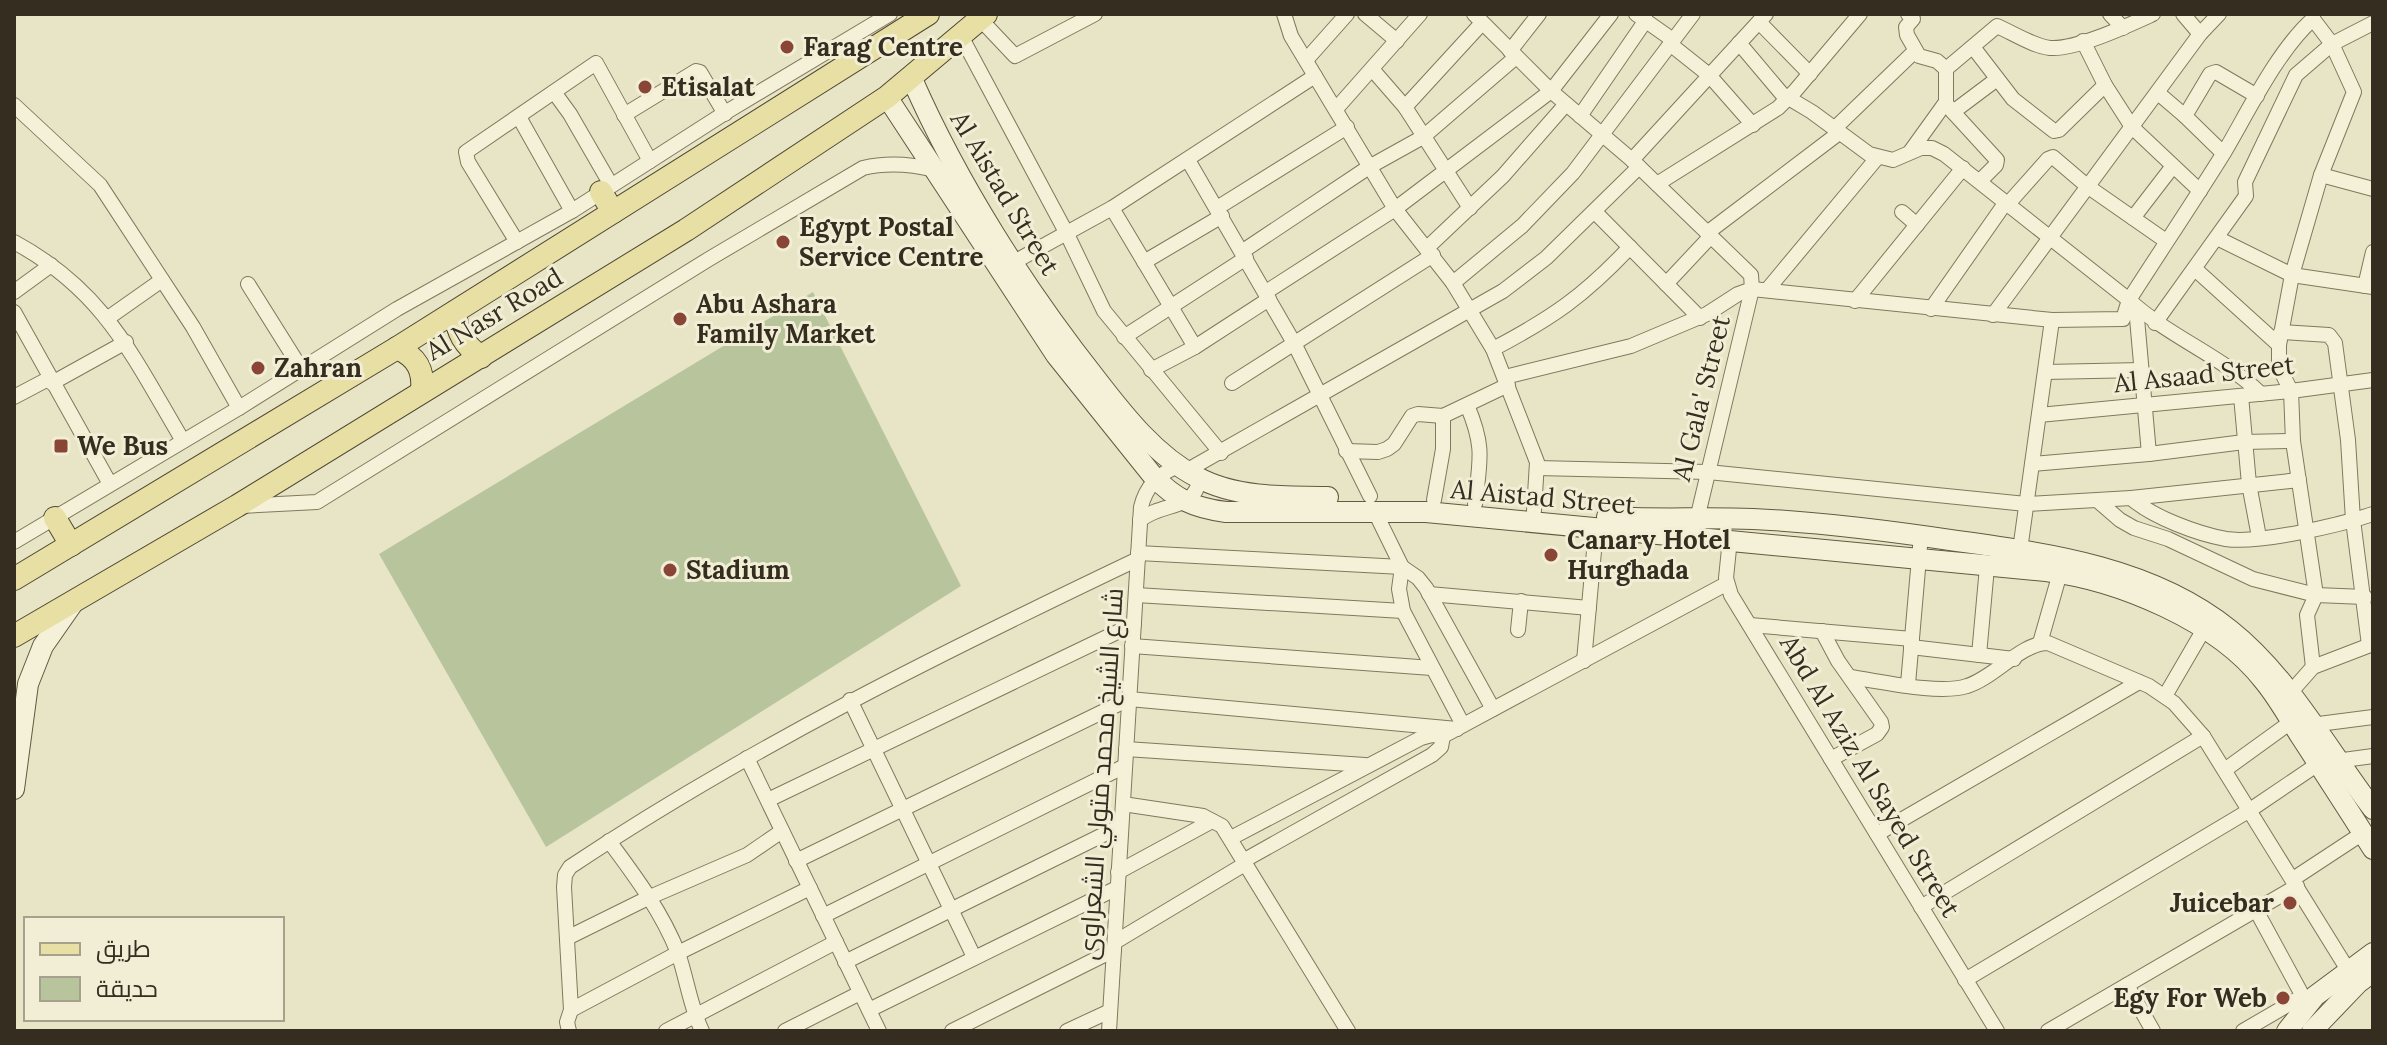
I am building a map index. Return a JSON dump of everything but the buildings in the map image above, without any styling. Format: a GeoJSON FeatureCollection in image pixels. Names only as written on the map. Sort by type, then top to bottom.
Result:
{"type":"FeatureCollection","features":[{"type":"Feature","properties":{"kind":"main road","name":"Al Nasr Road"},"geometry":{"type":"LineString","coordinates":[[14,579],[397,348],[928,14]]}},
{"type":"Feature","properties":{"kind":"main road","name":"Al Nasr Road"},"geometry":{"type":"LineString","coordinates":[[14,636],[237,506],[686,230],[887,97],[983,17]]}},
{"type":"Feature","properties":{"kind":"main road","name":"Al Aistad Street"},"geometry":{"type":"LineString","coordinates":[[912,79],[953,163],[1060,330],[1109,395],[1160,450],[1188,472],[1220,487],[1248,492],[2060,573],[2135,594],[2171,609],[2204,629],[2235,652],[2263,679],[2301,723],[2327,762],[2368,841]]}},
{"type":"Feature","properties":{"kind":"main road","name":"Al Aistad Street"},"geometry":{"type":"LineString","coordinates":[[887,97],[1056,355],[1156,479],[1186,503],[1226,512],[1434,500],[1615,517],[1800,522],[2020,550],[2110,570],[2172,593],[2228,628],[2253,649],[2290,693],[2301,723]]}},
{"type":"Feature","properties":{"kind":"main road"},"geometry":{"type":"LineString","coordinates":[[606,189],[613,212]]}},
{"type":"Feature","properties":{"kind":"main road"},"geometry":{"type":"LineString","coordinates":[[455,312],[459,333],[472,351],[481,357]]}},
{"type":"Feature","properties":{"kind":"main road"},"geometry":{"type":"LineString","coordinates":[[397,348],[415,360],[423,380],[422,391]]}},
{"type":"Feature","properties":{"kind":"main road"},"geometry":{"type":"LineString","coordinates":[[55,518],[71,545]]}},
{"type":"Feature","properties":{"kind":"main road"},"geometry":{"type":"LineString","coordinates":[[14,789],[28,684],[43,646],[73,603]]}},
{"type":"Feature","properties":{"kind":"main road","name":"Al Aistad Street"},"geometry":{"type":"LineString","coordinates":[[2327,762],[2373,809]]}},
{"type":"Feature","properties":{"kind":"main road"},"geometry":{"type":"LineString","coordinates":[[2309,1020],[2323,989],[2373,953]]}},
{"type":"Feature","properties":{"kind":"main road"},"geometry":{"type":"LineString","coordinates":[[2309,1020],[2339,1003],[2373,972]]}},
{"type":"Feature","properties":{"kind":"main road"},"geometry":{"type":"LineString","coordinates":[[2323,989],[2334,993],[2339,1003]]}},
{"type":"Feature","properties":{"kind":"street"},"geometry":{"type":"LineString","coordinates":[[14,542],[239,408],[397,309],[572,211],[890,14]]}},
{"type":"Feature","properties":{"kind":"street"},"geometry":{"type":"LineString","coordinates":[[983,17],[1015,56],[1095,14]]}},
{"type":"Feature","properties":{"kind":"street"},"geometry":{"type":"LineString","coordinates":[[1307,59],[1347,14]]}},
{"type":"Feature","properties":{"kind":"street"},"geometry":{"type":"LineString","coordinates":[[1365,14],[1397,41]]}},
{"type":"Feature","properties":{"kind":"street"},"geometry":{"type":"LineString","coordinates":[[1336,109],[1420,14]]}},
{"type":"Feature","properties":{"kind":"street"},"geometry":{"type":"LineString","coordinates":[[1124,337],[1369,167],[1423,137],[1513,54],[1539,14]]}},
{"type":"Feature","properties":{"kind":"street"},"geometry":{"type":"LineString","coordinates":[[1151,370],[1195,347],[1395,209],[1551,91],[1611,14]]}},
{"type":"Feature","properties":{"kind":"street"},"geometry":{"type":"LineString","coordinates":[[1453,283],[1522,226],[1573,173],[1693,14]]}},
{"type":"Feature","properties":{"kind":"street"},"geometry":{"type":"LineString","coordinates":[[2110,14],[2123,28]]}},
{"type":"Feature","properties":{"kind":"street"},"geometry":{"type":"LineString","coordinates":[[1946,69],[1973,47],[1994,20],[2048,48],[2083,41],[2153,14]]}},
{"type":"Feature","properties":{"kind":"street"},"geometry":{"type":"LineString","coordinates":[[2183,14],[2200,34]]}},
{"type":"Feature","properties":{"kind":"street"},"geometry":{"type":"LineString","coordinates":[[1993,315],[2200,34],[2219,14]]}},
{"type":"Feature","properties":{"kind":"street"},"geometry":{"type":"LineString","coordinates":[[1657,184],[1789,99],[1854,16]]}},
{"type":"Feature","properties":{"kind":"street"},"geometry":{"type":"LineString","coordinates":[[1912,16],[1905,30],[1915,51],[1946,69],[1949,107],[1997,160],[1980,181]]}},
{"type":"Feature","properties":{"kind":"street"},"geometry":{"type":"LineString","coordinates":[[1288,17],[1291,36],[1369,167],[1395,209],[1453,283],[1493,349],[1537,468],[1534,511]]}},
{"type":"Feature","properties":{"kind":"street"},"geometry":{"type":"LineString","coordinates":[[1580,116],[1641,17],[1709,75],[1753,125]]}},
{"type":"Feature","properties":{"kind":"street"},"geometry":{"type":"LineString","coordinates":[[1156,479],[1167,470],[1188,472],[1319,394],[1471,311],[1524,276],[1595,212],[1761,17],[1810,74]]}},
{"type":"Feature","properties":{"kind":"street"},"geometry":{"type":"LineString","coordinates":[[1346,451],[1378,452],[1387,449],[1394,444],[1412,416],[1443,416],[1506,381],[1631,346],[1700,318],[1738,294],[1760,289],[2052,320],[2123,319],[2166,241],[2257,96],[2313,17],[2332,44],[2354,92],[2321,175],[2292,275],[2280,338],[2279,367],[2291,391],[2293,441],[2316,595],[2307,615],[2312,660],[2290,693]]}},
{"type":"Feature","properties":{"kind":"street"},"geometry":{"type":"LineString","coordinates":[[1405,107],[1478,18],[1551,91],[1636,163],[1747,269],[1760,289]]}},
{"type":"Feature","properties":{"kind":"street"},"geometry":{"type":"LineString","coordinates":[[2155,323],[2246,196],[2245,182],[2296,75],[2332,44],[2373,23]]}},
{"type":"Feature","properties":{"kind":"street"},"geometry":{"type":"LineString","coordinates":[[961,36],[1067,234],[1104,311],[1221,453]]}},
{"type":"Feature","properties":{"kind":"street"},"geometry":{"type":"LineString","coordinates":[[2083,41],[2105,85],[2132,127],[2200,191]]}},
{"type":"Feature","properties":{"kind":"street"},"geometry":{"type":"LineString","coordinates":[[1739,43],[1789,99],[1877,158],[1893,160],[1909,152],[1932,148],[1963,168],[2155,323],[2243,377],[2261,394]]}},
{"type":"Feature","properties":{"kind":"street"},"geometry":{"type":"LineString","coordinates":[[1973,47],[2013,99],[2055,131],[2105,85]]}},
{"type":"Feature","properties":{"kind":"street"},"geometry":{"type":"LineString","coordinates":[[1666,284],[1709,234],[1836,131],[1915,51]]}},
{"type":"Feature","properties":{"kind":"street"},"geometry":{"type":"LineString","coordinates":[[517,242],[466,156],[470,149],[596,63],[650,161]]}},
{"type":"Feature","properties":{"kind":"street"},"geometry":{"type":"LineString","coordinates":[[1372,69],[1405,107],[1470,208]]}},
{"type":"Feature","properties":{"kind":"street"},"geometry":{"type":"LineString","coordinates":[[624,115],[696,71],[700,72],[725,114]]}},
{"type":"Feature","properties":{"kind":"street"},"geometry":{"type":"LineString","coordinates":[[2185,116],[2213,72],[2257,96]]}},
{"type":"Feature","properties":{"kind":"street"},"geometry":{"type":"LineString","coordinates":[[1014,262],[1112,208],[1315,76]]}},
{"type":"Feature","properties":{"kind":"street"},"geometry":{"type":"LineString","coordinates":[[1909,152],[1949,107],[1997,79]]}},
{"type":"Feature","properties":{"kind":"street"},"geometry":{"type":"LineString","coordinates":[[554,92],[570,114],[606,189]]}},
{"type":"Feature","properties":{"kind":"street"},"geometry":{"type":"LineString","coordinates":[[2158,93],[2223,153]]}},
{"type":"Feature","properties":{"kind":"street"},"geometry":{"type":"LineString","coordinates":[[1232,383],[1430,251],[1503,176],[1566,104]]}},
{"type":"Feature","properties":{"kind":"street"},"geometry":{"type":"LineString","coordinates":[[14,105],[100,185],[239,408]]}},
{"type":"Feature","properties":{"kind":"street"},"geometry":{"type":"LineString","coordinates":[[519,117],[572,211]]}},
{"type":"Feature","properties":{"kind":"street"},"geometry":{"type":"LineString","coordinates":[[1144,262],[1347,127]]}},
{"type":"Feature","properties":{"kind":"street"},"geometry":{"type":"LineString","coordinates":[[1931,309],[2007,203],[2050,157],[2166,241]]}},
{"type":"Feature","properties":{"kind":"street"},"geometry":{"type":"LineString","coordinates":[[1760,289],[1877,158]]}},
{"type":"Feature","properties":{"kind":"street"},"geometry":{"type":"LineString","coordinates":[[1188,160],[1294,343],[1402,567],[1418,578],[1429,594],[1493,709]]}},
{"type":"Feature","properties":{"kind":"street"},"geometry":{"type":"LineString","coordinates":[[237,506],[317,502],[863,168],[904,164],[935,170]]}},
{"type":"Feature","properties":{"kind":"street"},"geometry":{"type":"LineString","coordinates":[[2133,218],[2173,166]]}},
{"type":"Feature","properties":{"kind":"street"},"geometry":{"type":"LineString","coordinates":[[1855,301],[1963,168]]}},
{"type":"Feature","properties":{"kind":"street"},"geometry":{"type":"LineString","coordinates":[[2321,175],[2373,189]]}},
{"type":"Feature","properties":{"kind":"street"},"geometry":{"type":"LineString","coordinates":[[1112,208],[1195,347]]}},
{"type":"Feature","properties":{"kind":"street"},"geometry":{"type":"LineString","coordinates":[[1595,212],[1700,318]]}},
{"type":"Feature","properties":{"kind":"street"},"geometry":{"type":"LineString","coordinates":[[1902,212],[1917,225]]}},
{"type":"Feature","properties":{"kind":"street"},"geometry":{"type":"LineString","coordinates":[[2217,238],[2292,275],[2369,287],[2373,252]]}},
{"type":"Feature","properties":{"kind":"street"},"geometry":{"type":"LineString","coordinates":[[14,242],[68,277],[108,318],[126,342],[183,441]]}},
{"type":"Feature","properties":{"kind":"street"},"geometry":{"type":"LineString","coordinates":[[1493,349],[1543,323],[1574,302],[1630,247]]}},
{"type":"Feature","properties":{"kind":"street"},"geometry":{"type":"LineString","coordinates":[[14,292],[51,265]]}},
{"type":"Feature","properties":{"kind":"street"},"geometry":{"type":"LineString","coordinates":[[2195,269],[2280,338],[2324,335],[2333,338],[2348,440],[2353,520],[2371,644],[2312,660]]}},
{"type":"Feature","properties":{"kind":"street"},"geometry":{"type":"LineString","coordinates":[[108,318],[162,280]]}},
{"type":"Feature","properties":{"kind":"street"},"geometry":{"type":"LineString","coordinates":[[248,284],[300,367]]}},
{"type":"Feature","properties":{"kind":"street","name":"Al Gala' Street"},"geometry":{"type":"LineString","coordinates":[[1697,519],[1760,289]]}},
{"type":"Feature","properties":{"kind":"street"},"geometry":{"type":"LineString","coordinates":[[2133,303],[2149,454]]}},
{"type":"Feature","properties":{"kind":"street"},"geometry":{"type":"LineString","coordinates":[[14,312],[110,484]]}},
{"type":"Feature","properties":{"kind":"street"},"geometry":{"type":"LineString","coordinates":[[2020,550],[2052,320]]}},
{"type":"Feature","properties":{"kind":"street"},"geometry":{"type":"LineString","coordinates":[[14,397],[126,342]]}},
{"type":"Feature","properties":{"kind":"street"},"geometry":{"type":"LineString","coordinates":[[2045,372],[2142,370]]}},
{"type":"Feature","properties":{"kind":"street","name":"Al Asaad Street"},"geometry":{"type":"LineString","coordinates":[[2039,415],[2373,380]]}},
{"type":"Feature","properties":{"kind":"street"},"geometry":{"type":"LineString","coordinates":[[2241,396],[2249,484],[2259,537]]}},
{"type":"Feature","properties":{"kind":"street"},"geometry":{"type":"LineString","coordinates":[[1467,405],[1480,438],[1475,504]]}},
{"type":"Feature","properties":{"kind":"street"},"geometry":{"type":"LineString","coordinates":[[1434,500],[1443,449],[1443,416]]}},
{"type":"Feature","properties":{"kind":"street"},"geometry":{"type":"LineString","coordinates":[[2032,464],[2244,442],[2293,441]]}},
{"type":"Feature","properties":{"kind":"street"},"geometry":{"type":"LineString","coordinates":[[1537,468],[1708,472],[2026,504],[2098,501],[2299,480]]}},
{"type":"Feature","properties":{"kind":"street"},"geometry":{"type":"LineString","coordinates":[[1140,520],[1157,509],[1186,503],[1196,492],[1188,472]]}},
{"type":"Feature","properties":{"kind":"street","name":"شارع الشيخ محمد متولي الشعراوى"},"geometry":{"type":"LineString","coordinates":[[1109,1031],[1140,520],[1144,495],[1156,479]]}},
{"type":"Feature","properties":{"kind":"street"},"geometry":{"type":"LineString","coordinates":[[2131,498],[2156,517],[2228,539],[2306,530],[2373,514]]}},
{"type":"Feature","properties":{"kind":"street"},"geometry":{"type":"LineString","coordinates":[[2098,501],[2134,528],[2168,539],[2253,579],[2316,595],[2365,597]]}},
{"type":"Feature","properties":{"kind":"street"},"geometry":{"type":"LineString","coordinates":[[1584,661],[1596,529]]}},
{"type":"Feature","properties":{"kind":"street"},"geometry":{"type":"LineString","coordinates":[[1908,684],[1921,535]]}},
{"type":"Feature","properties":{"kind":"street"},"geometry":{"type":"LineString","coordinates":[[1231,838],[1426,736],[1455,730],[1726,584],[1730,539]]}},
{"type":"Feature","properties":{"kind":"street"},"geometry":{"type":"LineString","coordinates":[[2221,565],[2228,539]]}},
{"type":"Feature","properties":{"kind":"street"},"geometry":{"type":"LineString","coordinates":[[569,1031],[567,1022],[571,1010],[565,875],[570,867],[747,758],[850,700],[1138,556],[1402,567]]}},
{"type":"Feature","properties":{"kind":"street"},"geometry":{"type":"LineString","coordinates":[[1402,567],[1399,589],[1403,611],[1432,668],[1455,730]]}},
{"type":"Feature","properties":{"kind":"street"},"geometry":{"type":"LineString","coordinates":[[1979,655],[1987,567]]}},
{"type":"Feature","properties":{"kind":"street"},"geometry":{"type":"LineString","coordinates":[[2040,643],[2060,573]]}},
{"type":"Feature","properties":{"kind":"street","name":"Abd Al Aziz Al Sayed Street"},"geometry":{"type":"LineString","coordinates":[[1726,584],[1997,1031]]}},
{"type":"Feature","properties":{"kind":"street"},"geometry":{"type":"LineString","coordinates":[[1429,594],[1589,608]]}},
{"type":"Feature","properties":{"kind":"street"},"geometry":{"type":"LineString","coordinates":[[1136,595],[1403,611]]}},
{"type":"Feature","properties":{"kind":"street"},"geometry":{"type":"LineString","coordinates":[[1518,630],[1521,601]]}},
{"type":"Feature","properties":{"kind":"street"},"geometry":{"type":"LineString","coordinates":[[768,800],[1134,624]]}},
{"type":"Feature","properties":{"kind":"street"},"geometry":{"type":"LineString","coordinates":[[1750,625],[1822,631],[2014,659]]}},
{"type":"Feature","properties":{"kind":"street"},"geometry":{"type":"LineString","coordinates":[[2165,696],[2204,629]]}},
{"type":"Feature","properties":{"kind":"street"},"geometry":{"type":"LineString","coordinates":[[1822,631],[1879,717],[1882,727],[1877,734],[1831,759]]}},
{"type":"Feature","properties":{"kind":"street"},"geometry":{"type":"LineString","coordinates":[[1850,677],[1944,690],[1966,687],[2040,643],[2056,645],[2165,696],[2203,736],[2226,769],[2348,970]]}},
{"type":"Feature","properties":{"kind":"street"},"geometry":{"type":"LineString","coordinates":[[1132,646],[1432,668]]}},
{"type":"Feature","properties":{"kind":"street"},"geometry":{"type":"LineString","coordinates":[[1877,834],[2139,682]]}},
{"type":"Feature","properties":{"kind":"street"},"geometry":{"type":"LineString","coordinates":[[796,861],[1129,699],[1455,730]]}},
{"type":"Feature","properties":{"kind":"street"},"geometry":{"type":"LineString","coordinates":[[850,700],[974,957]]}},
{"type":"Feature","properties":{"kind":"street"},"geometry":{"type":"LineString","coordinates":[[2226,769],[2301,723],[2373,717]]}},
{"type":"Feature","properties":{"kind":"street"},"geometry":{"type":"LineString","coordinates":[[952,1031],[1114,946],[1244,862],[1432,755],[1455,730]]}},
{"type":"Feature","properties":{"kind":"street"},"geometry":{"type":"LineString","coordinates":[[1921,907],[2203,736]]}},
{"type":"Feature","properties":{"kind":"street"},"geometry":{"type":"LineString","coordinates":[[1126,749],[1367,765]]}},
{"type":"Feature","properties":{"kind":"street"},"geometry":{"type":"LineString","coordinates":[[1965,980],[2327,762],[2373,756]]}},
{"type":"Feature","properties":{"kind":"street"},"geometry":{"type":"LineString","coordinates":[[747,758],[879,1031]]}},
{"type":"Feature","properties":{"kind":"street"},"geometry":{"type":"LineString","coordinates":[[823,916],[1125,766]]}},
{"type":"Feature","properties":{"kind":"street"},"geometry":{"type":"LineString","coordinates":[[1123,804],[1203,816],[1222,826],[1348,1031]]}},
{"type":"Feature","properties":{"kind":"street"},"geometry":{"type":"LineString","coordinates":[[1118,872],[1212,821]]}},
{"type":"Feature","properties":{"kind":"street"},"geometry":{"type":"LineString","coordinates":[[845,962],[1121,826]]}},
{"type":"Feature","properties":{"kind":"street"},"geometry":{"type":"LineString","coordinates":[[567,938],[650,897],[747,855],[782,831]]}},
{"type":"Feature","properties":{"kind":"street"},"geometry":{"type":"LineString","coordinates":[[609,841],[650,897],[678,953],[695,1017],[702,1031]]}},
{"type":"Feature","properties":{"kind":"street"},"geometry":{"type":"LineString","coordinates":[[2048,1031],[2368,841]]}},
{"type":"Feature","properties":{"kind":"street"},"geometry":{"type":"LineString","coordinates":[[571,1010],[810,888]]}},
{"type":"Feature","properties":{"kind":"street"},"geometry":{"type":"LineString","coordinates":[[869,1010],[1117,888]]}},
{"type":"Feature","properties":{"kind":"street"},"geometry":{"type":"LineString","coordinates":[[2243,1031],[2309,1020],[2256,910]]}},
{"type":"Feature","properties":{"kind":"street"},"geometry":{"type":"LineString","coordinates":[[666,1031],[836,942]]}},
{"type":"Feature","properties":{"kind":"street"},"geometry":{"type":"LineString","coordinates":[[2127,985],[2153,1031]]}},
{"type":"Feature","properties":{"kind":"street"},"geometry":{"type":"LineString","coordinates":[[785,1031],[860,993]]}},
{"type":"Feature","properties":{"kind":"street"},"geometry":{"type":"LineString","coordinates":[[1067,1031],[1110,1011]]}},
{"type":"Feature","properties":{"kind":"green space","name":"Stadium"},"geometry":{"type":"Polygon","coordinates":[[[813,292],[961,586],[546,847],[379,554],[813,292]]]}},
{"type":"Feature","properties":{"kind":"place","name":"Farag Centre"},"geometry":{"type":"Point","coordinates":[787,47]}},
{"type":"Feature","properties":{"kind":"place","name":"Etisalat"},"geometry":{"type":"Point","coordinates":[645,87]}},
{"type":"Feature","properties":{"kind":"place","name":"Egypt Postal Service Centre"},"geometry":{"type":"Point","coordinates":[783,242]}},
{"type":"Feature","properties":{"kind":"place","name":"Abu Ashara Family Market"},"geometry":{"type":"Point","coordinates":[680,319]}},
{"type":"Feature","properties":{"kind":"place","name":"Zahran"},"geometry":{"type":"Point","coordinates":[258,368]}},
{"type":"Feature","properties":{"kind":"place","name":"We Bus"},"geometry":{"type":"Point","coordinates":[61,446]}},
{"type":"Feature","properties":{"kind":"place","name":"Canary Hotel Hurghada"},"geometry":{"type":"Point","coordinates":[1551,555]}},
{"type":"Feature","properties":{"kind":"place","name":"Stadium"},"geometry":{"type":"Point","coordinates":[670,570]}},
{"type":"Feature","properties":{"kind":"place","name":"Juicebar"},"geometry":{"type":"Point","coordinates":[2290,903]}},
{"type":"Feature","properties":{"kind":"place","name":"Egy For Web"},"geometry":{"type":"Point","coordinates":[2283,998]}}]}
